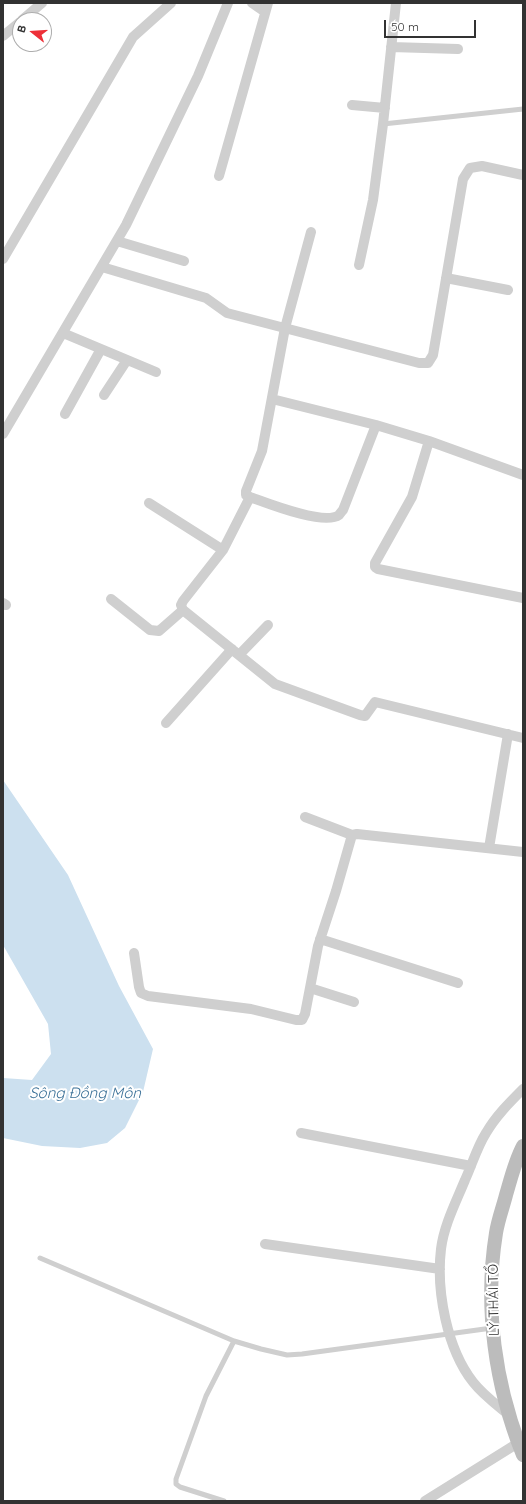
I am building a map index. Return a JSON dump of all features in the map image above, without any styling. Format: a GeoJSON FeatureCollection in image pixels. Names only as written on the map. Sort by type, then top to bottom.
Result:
{"type":"FeatureCollection","features":[{"type":"Feature","properties":{"kind":"main road","name":"LÝ THÁI TỔ"},"geometry":{"type":"LineString","coordinates":[[521,1449],[500,1382],[493,1328],[492,1293],[496,1232],[513,1172],[522,1148]]}},
{"type":"Feature","properties":{"kind":"street"},"geometry":{"type":"LineString","coordinates":[[32,12],[42,3]]}},
{"type":"Feature","properties":{"kind":"street"},"geometry":{"type":"LineString","coordinates":[[3,259],[133,37],[171,3]]}},
{"type":"Feature","properties":{"kind":"street"},"geometry":{"type":"LineString","coordinates":[[3,434],[126,225],[198,76],[228,3]]}},
{"type":"Feature","properties":{"kind":"street"},"geometry":{"type":"LineString","coordinates":[[219,176],[267,7],[252,3]]}},
{"type":"Feature","properties":{"kind":"street"},"geometry":{"type":"LineString","coordinates":[[359,265],[373,200],[385,108],[396,3]]}},
{"type":"Feature","properties":{"kind":"street"},"geometry":{"type":"LineString","coordinates":[[3,36],[12,28]]}},
{"type":"Feature","properties":{"kind":"street"},"geometry":{"type":"LineString","coordinates":[[391,47],[458,49]]}},
{"type":"Feature","properties":{"kind":"street"},"geometry":{"type":"LineString","coordinates":[[352,105],[385,108]]}},
{"type":"Feature","properties":{"kind":"street"},"geometry":{"type":"LineString","coordinates":[[102,267],[211,300],[227,313],[419,363],[428,363],[433,355],[463,179],[470,168],[482,166],[523,175]]}},
{"type":"Feature","properties":{"kind":"street"},"geometry":{"type":"LineString","coordinates":[[311,232],[285,328],[262,451],[246,491],[246,495],[308,517],[334,517],[339,515],[376,425]]}},
{"type":"Feature","properties":{"kind":"street"},"geometry":{"type":"LineString","coordinates":[[117,241],[184,261]]}},
{"type":"Feature","properties":{"kind":"street"},"geometry":{"type":"LineString","coordinates":[[446,278],[508,290]]}},
{"type":"Feature","properties":{"kind":"street"},"geometry":{"type":"LineString","coordinates":[[63,333],[156,372]]}},
{"type":"Feature","properties":{"kind":"street"},"geometry":{"type":"LineString","coordinates":[[65,414],[100,349]]}},
{"type":"Feature","properties":{"kind":"street"},"geometry":{"type":"LineString","coordinates":[[104,395],[127,360]]}},
{"type":"Feature","properties":{"kind":"street"},"geometry":{"type":"LineString","coordinates":[[272,399],[376,425],[429,441],[523,475]]}},
{"type":"Feature","properties":{"kind":"street"},"geometry":{"type":"LineString","coordinates":[[429,441],[412,497],[374,567],[523,598]]}},
{"type":"Feature","properties":{"kind":"street"},"geometry":{"type":"LineString","coordinates":[[250,497],[223,550],[183,601],[181,605],[183,610],[275,684],[360,715],[365,716],[375,702],[523,738]]}},
{"type":"Feature","properties":{"kind":"street"},"geometry":{"type":"LineString","coordinates":[[149,504],[223,550]]}},
{"type":"Feature","properties":{"kind":"street"},"geometry":{"type":"LineString","coordinates":[[111,599],[150,630],[155,632],[159,631],[183,610]]}},
{"type":"Feature","properties":{"kind":"street"},"geometry":{"type":"LineString","coordinates":[[166,723],[235,652],[268,625]]}},
{"type":"Feature","properties":{"kind":"street"},"geometry":{"type":"LineString","coordinates":[[489,848],[508,734]]}},
{"type":"Feature","properties":{"kind":"street"},"geometry":{"type":"LineString","coordinates":[[305,817],[352,835],[357,834],[523,852]]}},
{"type":"Feature","properties":{"kind":"street"},"geometry":{"type":"LineString","coordinates":[[134,953],[139,987],[142,993],[148,996],[250,1009],[296,1020],[302,1020],[305,1014],[320,939],[352,835]]}},
{"type":"Feature","properties":{"kind":"street"},"geometry":{"type":"LineString","coordinates":[[320,939],[458,983]]}},
{"type":"Feature","properties":{"kind":"street"},"geometry":{"type":"LineString","coordinates":[[310,988],[354,1002]]}},
{"type":"Feature","properties":{"kind":"street"},"geometry":{"type":"LineString","coordinates":[[510,1416],[481,1392],[465,1371],[449,1334],[440,1291],[440,1269],[441,1249],[450,1216],[485,1134],[501,1111],[523,1089]]}},
{"type":"Feature","properties":{"kind":"street"},"geometry":{"type":"LineString","coordinates":[[301,1133],[471,1166]]}},
{"type":"Feature","properties":{"kind":"street"},"geometry":{"type":"LineString","coordinates":[[265,1244],[440,1269]]}},
{"type":"Feature","properties":{"kind":"street"},"geometry":{"type":"LineString","coordinates":[[425,1501],[521,1449]]}},
{"type":"Feature","properties":{"kind":"lane"},"geometry":{"type":"LineString","coordinates":[[383,124],[523,109]]}},
{"type":"Feature","properties":{"kind":"lane"},"geometry":{"type":"LineString","coordinates":[[40,1258],[234,1341],[287,1355],[329,1351],[493,1328]]}},
{"type":"Feature","properties":{"kind":"lane"},"geometry":{"type":"LineString","coordinates":[[224,1501],[180,1487],[176,1484],[176,1479],[206,1396],[234,1341]]}},
{"type":"Feature","properties":{"kind":"water","name":"Sông Đồng Môn"},"geometry":{"type":"Polygon","coordinates":[[[3,780],[68,875],[119,986],[153,1049],[143,1092],[125,1128],[107,1143],[80,1148],[42,1146],[3,1138],[3,1078],[32,1080],[51,1054],[48,1024],[3,945],[3,780]]]}}]}
